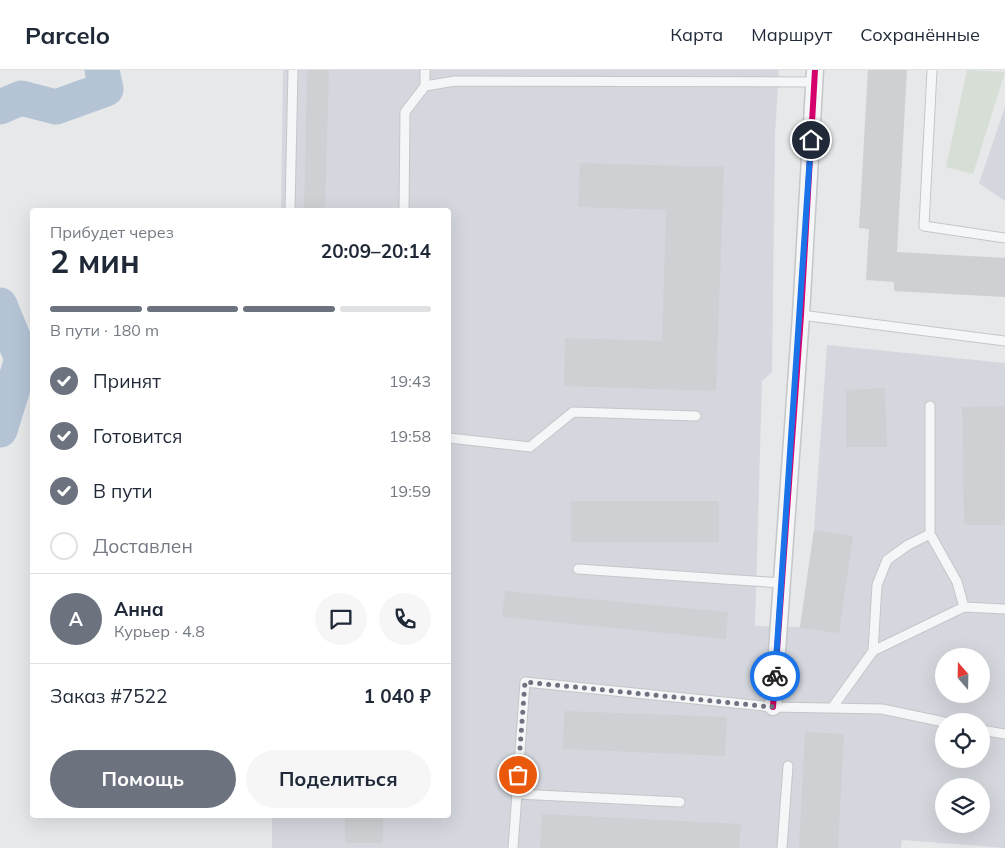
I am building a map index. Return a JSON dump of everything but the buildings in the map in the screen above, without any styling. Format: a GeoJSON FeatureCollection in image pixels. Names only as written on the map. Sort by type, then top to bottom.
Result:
{"type":"FeatureCollection","features":[{"type":"Feature","properties":{"kind":"street"},"geometry":{"type":"LineString","coordinates":[[772,707],[801,315],[815,76]]}},
{"type":"Feature","properties":{"kind":"lane"},"geometry":{"type":"LineString","coordinates":[[290,208],[293,70]]}},
{"type":"Feature","properties":{"kind":"lane"},"geometry":{"type":"LineString","coordinates":[[404,208],[405,112],[425,86],[425,70]]}},
{"type":"Feature","properties":{"kind":"lane"},"geometry":{"type":"LineString","coordinates":[[932,70],[924,226],[1005,238]]}},
{"type":"Feature","properties":{"kind":"lane"},"geometry":{"type":"LineString","coordinates":[[425,86],[455,81],[815,76]]}},
{"type":"Feature","properties":{"kind":"lane"},"geometry":{"type":"LineString","coordinates":[[801,315],[1005,341]]}},
{"type":"Feature","properties":{"kind":"lane"},"geometry":{"type":"LineString","coordinates":[[930,406],[930,534],[957,582],[964,607]]}},
{"type":"Feature","properties":{"kind":"lane"},"geometry":{"type":"LineString","coordinates":[[451,438],[530,447],[573,412],[696,416]]}},
{"type":"Feature","properties":{"kind":"lane"},"geometry":{"type":"LineString","coordinates":[[873,651],[877,585],[887,560],[908,545],[930,534]]}},
{"type":"Feature","properties":{"kind":"lane"},"geometry":{"type":"LineString","coordinates":[[578,569],[782,583]]}},
{"type":"Feature","properties":{"kind":"lane"},"geometry":{"type":"LineString","coordinates":[[832,708],[873,651],[964,607],[1005,609]]}},
{"type":"Feature","properties":{"kind":"lane"},"geometry":{"type":"LineString","coordinates":[[513,848],[525,682],[772,707],[882,709],[935,720]]}},
{"type":"Feature","properties":{"kind":"lane"},"geometry":{"type":"LineString","coordinates":[[990,732],[1005,734]]}},
{"type":"Feature","properties":{"kind":"lane"},"geometry":{"type":"LineString","coordinates":[[782,848],[788,766]]}},
{"type":"Feature","properties":{"kind":"lane"},"geometry":{"type":"LineString","coordinates":[[517,794],[680,802]]}},
{"type":"Feature","properties":{"kind":"shaded area"},"geometry":{"type":"Polygon","coordinates":[[[283,70],[779,70],[775,134],[772,372],[762,381],[755,626],[800,627],[814,530],[827,345],[1005,363],[1005,848],[902,840],[901,848],[272,848],[272,818],[451,818],[451,208],[281,208],[283,70]]]}},
{"type":"Feature","properties":{"kind":"shaded area"},"geometry":{"type":"Polygon","coordinates":[[[967,70],[1005,72],[973,174],[946,167],[967,70]]]}},
{"type":"Feature","properties":{"kind":"shaded area"},"geometry":{"type":"Polygon","coordinates":[[[1005,107],[1005,201],[979,183],[1005,107]]]}},
{"type":"Feature","properties":{"kind":"waterway"},"geometry":{"type":"LineString","coordinates":[[0,107],[21,98],[56,107],[106,89],[102,70]]}},
{"type":"Feature","properties":{"kind":"waterway"},"geometry":{"type":"LineString","coordinates":[[0,305],[22,359],[0,430]]}},
{"type":"Feature","properties":{"kind":"cycle path"},"geometry":{"type":"LineString","coordinates":[[773,707],[801,315],[815,70]]}},
{"type":"Feature","properties":{"kind":"way so far"},"geometry":{"type":"LineString","coordinates":[[518,775],[525,682],[772,707],[775,676]]}},
{"type":"Feature","properties":{"kind":"route"},"geometry":{"type":"LineString","coordinates":[[775,676],[801,315],[811,140]]}}]}
